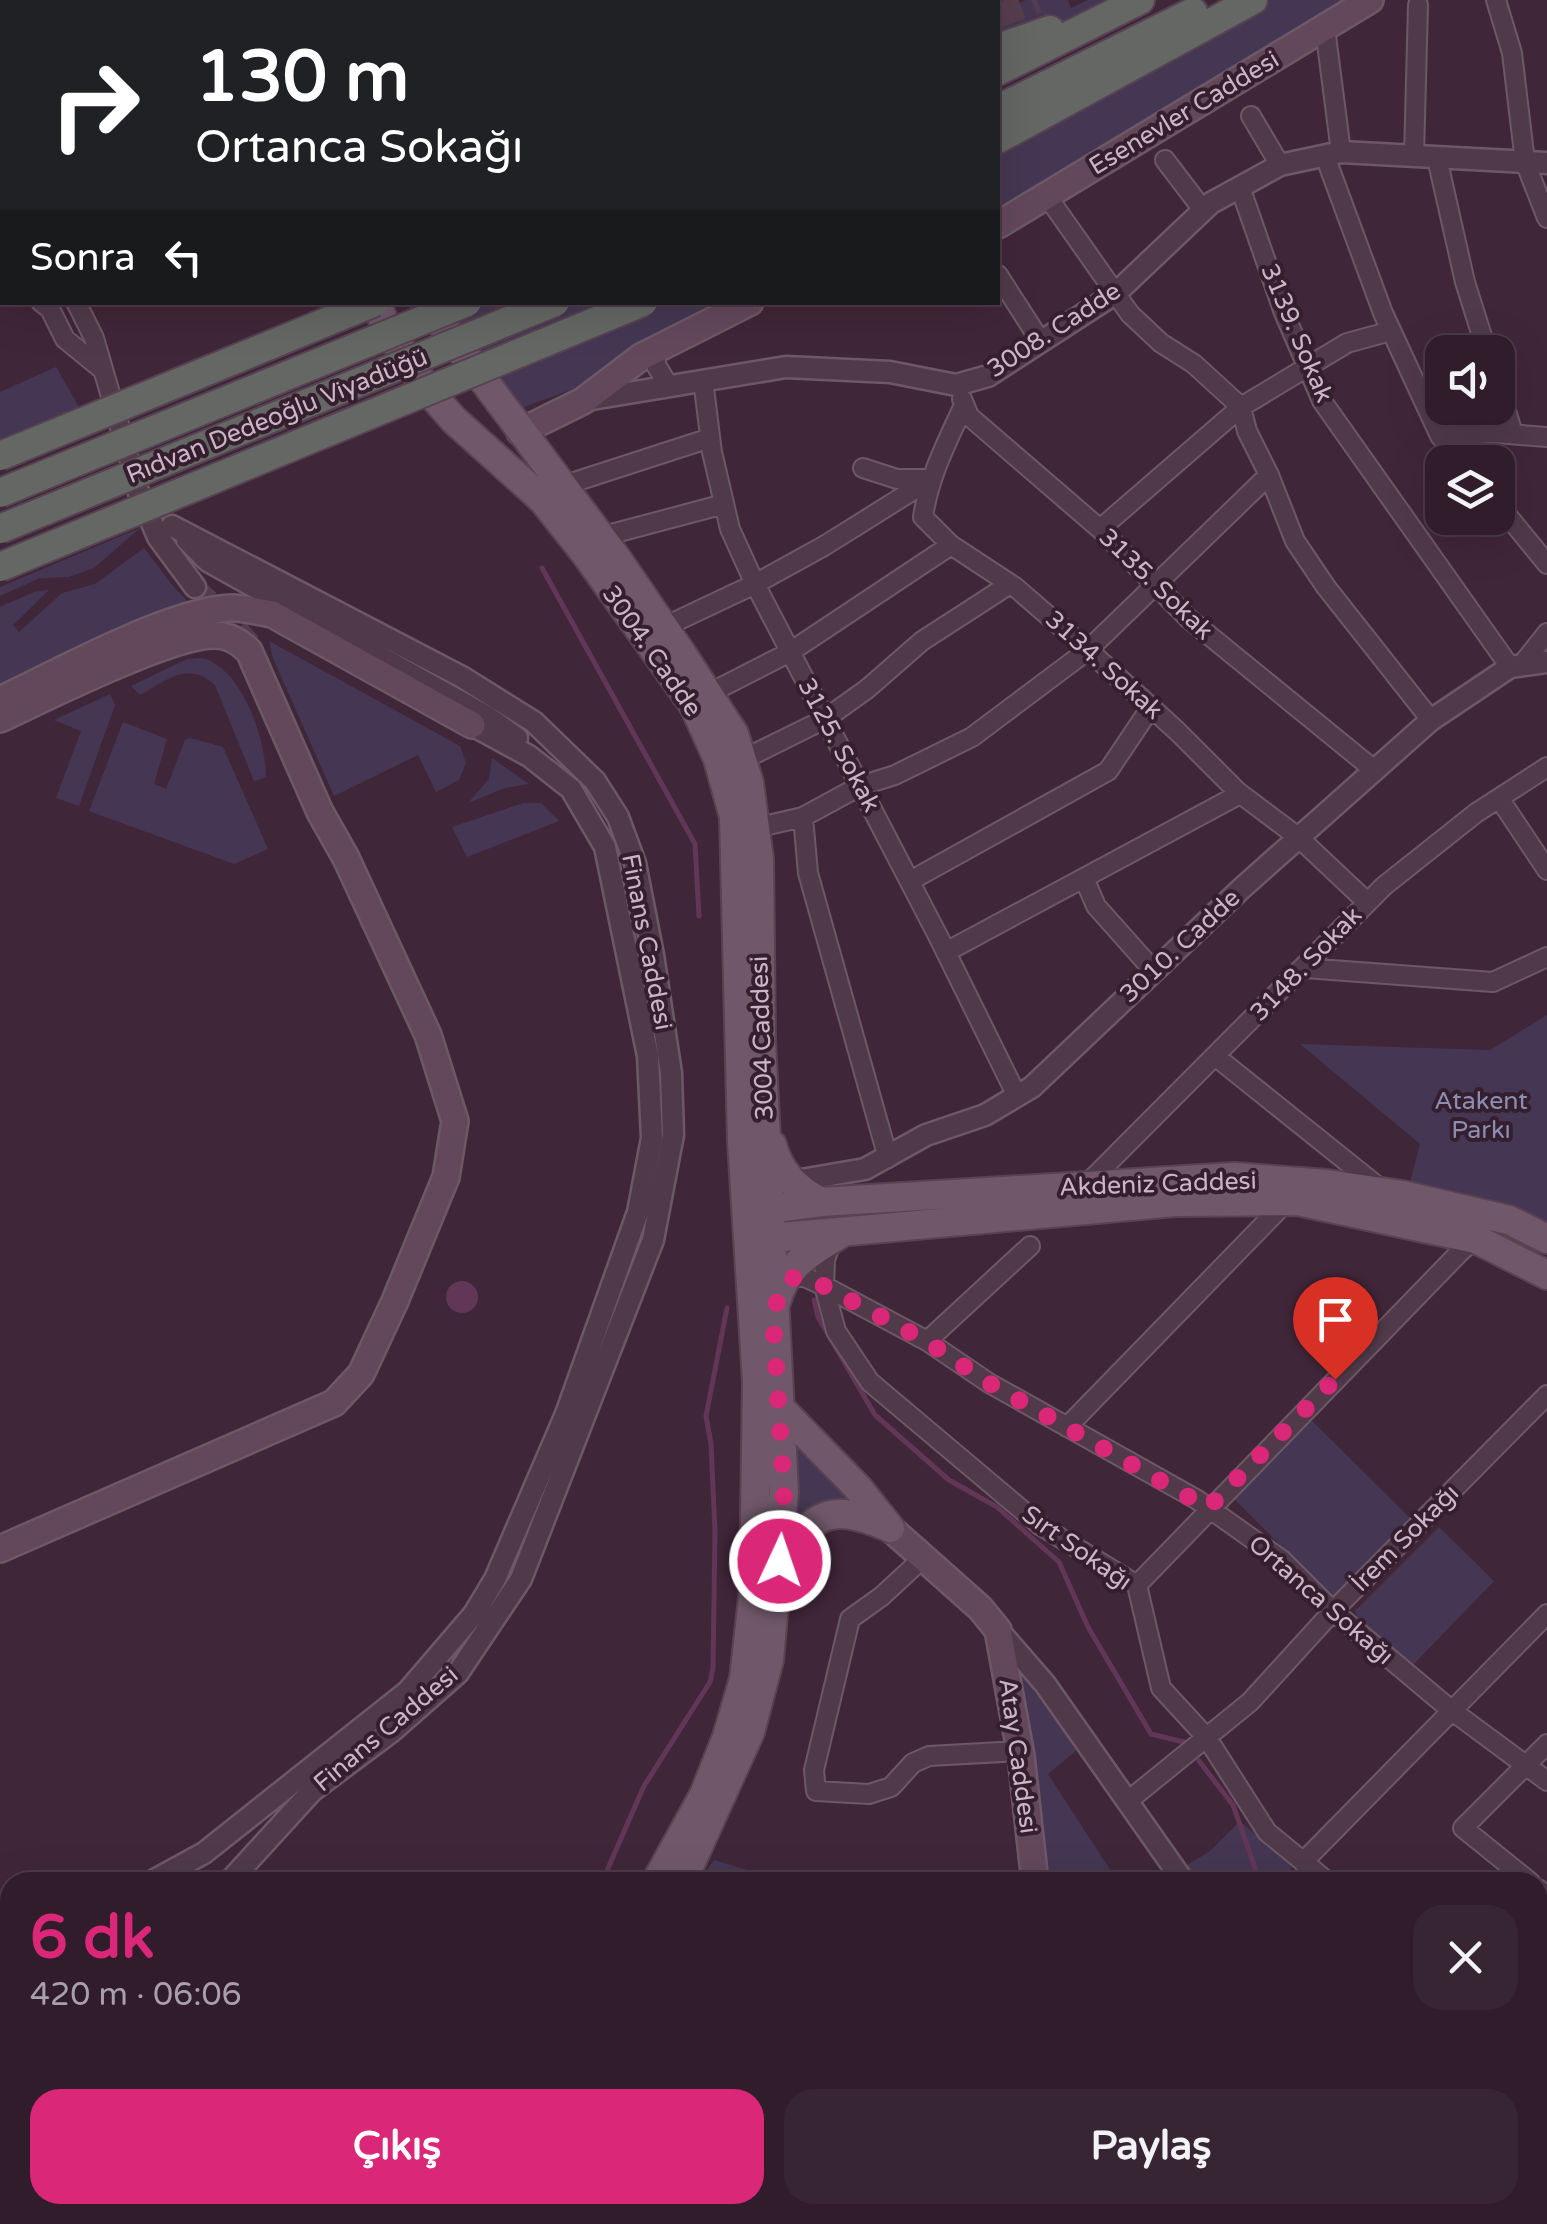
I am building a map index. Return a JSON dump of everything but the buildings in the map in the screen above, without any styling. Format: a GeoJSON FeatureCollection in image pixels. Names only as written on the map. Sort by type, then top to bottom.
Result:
{"type":"FeatureCollection","features":[{"type":"Feature","properties":{"kind":"highway"},"geometry":{"type":"LineString","coordinates":[[1000,108],[1218,0]]}},
{"type":"Feature","properties":{"kind":"highway"},"geometry":{"type":"LineString","coordinates":[[1000,138],[1252,0]]}},
{"type":"Feature","properties":{"kind":"highway"},"geometry":{"type":"LineString","coordinates":[[1000,47],[1136,2]]}},
{"type":"Feature","properties":{"kind":"highway"},"geometry":{"type":"LineString","coordinates":[[1000,71],[1136,2]]}},
{"type":"Feature","properties":{"kind":"highway"},"geometry":{"type":"LineString","coordinates":[[0,456],[369,305]]}},
{"type":"Feature","properties":{"kind":"highway","name":"Rıdvan Dedeoğlu Viyadüğü"},"geometry":{"type":"LineString","coordinates":[[0,493],[460,305]]}},
{"type":"Feature","properties":{"kind":"highway","name":"Rıdvan Dedeoğlu Viyadüğü"},"geometry":{"type":"LineString","coordinates":[[0,529],[547,305]]}},
{"type":"Feature","properties":{"kind":"highway"},"geometry":{"type":"LineString","coordinates":[[0,568],[636,305]]}},
{"type":"Feature","properties":{"kind":"main road","name":"Esenevler Caddesi"},"geometry":{"type":"LineString","coordinates":[[1000,224],[1370,0]]}},
{"type":"Feature","properties":{"kind":"main road","name":"3004. Cadde"},"geometry":{"type":"LineString","coordinates":[[377,305],[386,327],[425,387],[454,420],[543,500],[585,553],[694,706],[718,759],[734,817],[758,1232]]}},
{"type":"Feature","properties":{"kind":"main road","name":"3004. Cadde"},"geometry":{"type":"LineString","coordinates":[[426,305],[664,627],[734,734],[742,760]]}},
{"type":"Feature","properties":{"kind":"main road"},"geometry":{"type":"LineString","coordinates":[[484,444],[506,440],[582,401],[656,349],[744,305]]}},
{"type":"Feature","properties":{"kind":"main road"},"geometry":{"type":"LineString","coordinates":[[0,700],[198,613],[234,608],[272,614],[472,725]]}},
{"type":"Feature","properties":{"kind":"main road"},"geometry":{"type":"LineString","coordinates":[[0,719],[118,664],[199,637],[220,634],[238,641],[249,651],[320,812],[346,858],[428,1035],[455,1121],[446,1177],[396,1301],[361,1374],[334,1403],[0,1548]]}},
{"type":"Feature","properties":{"kind":"main road","name":"3004 Caddesi"},"geometry":{"type":"LineString","coordinates":[[687,1872],[750,1732],[769,1660],[784,1492],[773,1318],[758,1232],[766,1114],[758,956],[759,859],[749,783],[742,760]]}},
{"type":"Feature","properties":{"kind":"main road"},"geometry":{"type":"LineString","coordinates":[[766,1114],[776,1160],[787,1177],[822,1202]]}},
{"type":"Feature","properties":{"kind":"main road","name":"Akdeniz Caddesi"},"geometry":{"type":"LineString","coordinates":[[758,1232],[822,1202],[1234,1177],[1386,1193],[1481,1212],[1524,1225],[1547,1239]]}},
{"type":"Feature","properties":{"kind":"main road","name":"Akdeniz Caddesi"},"geometry":{"type":"LineString","coordinates":[[758,1232],[840,1234],[1175,1202],[1298,1201],[1476,1240],[1547,1276]]}},
{"type":"Feature","properties":{"kind":"main road"},"geometry":{"type":"LineString","coordinates":[[662,1872],[704,1795],[744,1679],[757,1536],[758,1232]]}},
{"type":"Feature","properties":{"kind":"main road"},"geometry":{"type":"LineString","coordinates":[[773,1318],[781,1285],[802,1257],[840,1234]]}},
{"type":"Feature","properties":{"kind":"main road"},"geometry":{"type":"LineString","coordinates":[[779,1407],[858,1488],[890,1528],[980,1608],[998,1630]]}},
{"type":"Feature","properties":{"kind":"main road"},"geometry":{"type":"LineString","coordinates":[[780,1561],[800,1533],[822,1518],[842,1512],[890,1528]]}},
{"type":"Feature","properties":{"kind":"main road","name":"Atay Caddesi"},"geometry":{"type":"LineString","coordinates":[[998,1630],[1020,1751],[1034,1872]]}},
{"type":"Feature","properties":{"kind":"main road"},"geometry":{"type":"LineString","coordinates":[[651,1872],[706,1766],[727,1736]]}},
{"type":"Feature","properties":{"kind":"street"},"geometry":{"type":"LineString","coordinates":[[1496,0],[1512,53],[1525,162],[1547,218]]}},
{"type":"Feature","properties":{"kind":"street"},"geometry":{"type":"LineString","coordinates":[[1414,156],[1418,5]]}},
{"type":"Feature","properties":{"kind":"street"},"geometry":{"type":"LineString","coordinates":[[1324,28],[1333,154],[1391,331],[1440,436],[1448,445]]}},
{"type":"Feature","properties":{"kind":"street"},"geometry":{"type":"LineString","coordinates":[[1251,116],[1280,165]]}},
{"type":"Feature","properties":{"kind":"street","name":"3008. Cadde"},"geometry":{"type":"LineString","coordinates":[[582,401],[786,367],[890,372],[960,395],[1116,294],[1203,210],[1280,165],[1333,154],[1547,163]]}},
{"type":"Feature","properties":{"kind":"street"},"geometry":{"type":"LineString","coordinates":[[1437,158],[1465,282],[1482,335]]}},
{"type":"Feature","properties":{"kind":"street"},"geometry":{"type":"LineString","coordinates":[[1165,160],[1203,210]]}},
{"type":"Feature","properties":{"kind":"street","name":"3139. Sokak"},"geometry":{"type":"LineString","coordinates":[[1240,187],[1284,313],[1322,402],[1517,664]]}},
{"type":"Feature","properties":{"kind":"street"},"geometry":{"type":"LineString","coordinates":[[1047,196],[1130,314],[1161,343],[1194,364],[1240,407],[1246,431],[1269,475],[1295,541],[1431,720]]}},
{"type":"Feature","properties":{"kind":"street"},"geometry":{"type":"LineString","coordinates":[[1000,279],[1041,342]]}},
{"type":"Feature","properties":{"kind":"street"},"geometry":{"type":"LineString","coordinates":[[46,305],[65,339],[103,370]]}},
{"type":"Feature","properties":{"kind":"street"},"geometry":{"type":"LineString","coordinates":[[78,305],[94,338],[139,493],[158,537],[195,587]]}},
{"type":"Feature","properties":{"kind":"street"},"geometry":{"type":"LineString","coordinates":[[1100,529],[1240,407],[1347,343],[1391,331]]}},
{"type":"Feature","properties":{"kind":"street"},"geometry":{"type":"LineString","coordinates":[[656,349],[656,366],[668,385]]}},
{"type":"Feature","properties":{"kind":"street","name":"3125. Sokak"},"geometry":{"type":"LineString","coordinates":[[703,380],[710,438],[730,529],[1017,1096]]}},
{"type":"Feature","properties":{"kind":"street","name":"3134. Sokak"},"geometry":{"type":"LineString","coordinates":[[960,395],[932,479],[924,517],[951,545],[1010,584],[1088,650],[1240,794],[1298,837],[1367,902]]}},
{"type":"Feature","properties":{"kind":"street","name":"3135. Sokak"},"geometry":{"type":"LineString","coordinates":[[960,395],[969,416],[1039,473],[1247,670],[1372,768]]}},
{"type":"Feature","properties":{"kind":"street"},"geometry":{"type":"LineString","coordinates":[[1511,425],[1514,434]]}},
{"type":"Feature","properties":{"kind":"street"},"geometry":{"type":"LineString","coordinates":[[1440,436],[1547,437]]}},
{"type":"Feature","properties":{"kind":"street"},"geometry":{"type":"LineString","coordinates":[[562,486],[710,438]]}},
{"type":"Feature","properties":{"kind":"street"},"geometry":{"type":"LineString","coordinates":[[863,468],[898,478],[932,479]]}},
{"type":"Feature","properties":{"kind":"street"},"geometry":{"type":"LineString","coordinates":[[755,828],[802,817],[860,786],[895,775],[972,737],[1088,650],[1269,475]]}},
{"type":"Feature","properties":{"kind":"street"},"geometry":{"type":"LineString","coordinates":[[664,627],[824,546],[932,479]]}},
{"type":"Feature","properties":{"kind":"street"},"geometry":{"type":"LineString","coordinates":[[139,493],[172,526]]}},
{"type":"Feature","properties":{"kind":"street"},"geometry":{"type":"LineString","coordinates":[[600,537],[724,504]]}},
{"type":"Feature","properties":{"kind":"street"},"geometry":{"type":"LineString","coordinates":[[1515,525],[1547,564]]}},
{"type":"Feature","properties":{"kind":"street","name":"Finans Caddesi"},"geometry":{"type":"LineString","coordinates":[[169,1872],[204,1853],[408,1691],[474,1614],[495,1579],[566,1414],[633,1227],[652,1138],[648,1056],[605,847],[572,790],[542,757],[488,716],[208,561],[172,526]]}},
{"type":"Feature","properties":{"kind":"street","name":"Finans Caddesi"},"geometry":{"type":"LineString","coordinates":[[172,526],[462,678],[534,722],[595,780],[618,817],[635,863],[654,955],[671,1072],[673,1136],[652,1240],[520,1580],[458,1673],[391,1732],[312,1792],[238,1872]]}},
{"type":"Feature","properties":{"kind":"street"},"geometry":{"type":"LineString","coordinates":[[708,694],[790,652],[951,545]]}},
{"type":"Feature","properties":{"kind":"street"},"geometry":{"type":"LineString","coordinates":[[742,760],[825,719],[922,642],[1010,584]]}},
{"type":"Feature","properties":{"kind":"street"},"geometry":{"type":"LineString","coordinates":[[1517,664],[1547,634]]}},
{"type":"Feature","properties":{"kind":"street"},"geometry":{"type":"LineString","coordinates":[[264,659],[346,858]]}},
{"type":"Feature","properties":{"kind":"street"},"geometry":{"type":"LineString","coordinates":[[1517,664],[1547,662]]}},
{"type":"Feature","properties":{"kind":"street","name":"3010. Cadde"},"geometry":{"type":"LineString","coordinates":[[787,1177],[801,1180],[866,1169],[926,1135],[985,1114],[1032,1087],[1372,768],[1431,720],[1517,664]]}},
{"type":"Feature","properties":{"kind":"street"},"geometry":{"type":"LineString","coordinates":[[910,881],[1108,771],[1152,707]]}},
{"type":"Feature","properties":{"kind":"street","name":"Finans Caddesi"},"geometry":{"type":"LineString","coordinates":[[472,725],[529,756],[572,790]]}},
{"type":"Feature","properties":{"kind":"street","name":"3148. Sokak"},"geometry":{"type":"LineString","coordinates":[[1086,1185],[1367,902],[1547,766]]}},
{"type":"Feature","properties":{"kind":"street"},"geometry":{"type":"LineString","coordinates":[[946,952],[1240,794]]}},
{"type":"Feature","properties":{"kind":"street"},"geometry":{"type":"LineString","coordinates":[[1500,798],[1547,870]]}},
{"type":"Feature","properties":{"kind":"street"},"geometry":{"type":"LineString","coordinates":[[802,817],[808,873],[888,1158]]}},
{"type":"Feature","properties":{"kind":"street"},"geometry":{"type":"LineString","coordinates":[[1084,878],[1096,906],[1153,970]]}},
{"type":"Feature","properties":{"kind":"street"},"geometry":{"type":"LineString","coordinates":[[1304,968],[1493,982],[1547,957]]}},
{"type":"Feature","properties":{"kind":"street"},"geometry":{"type":"LineString","coordinates":[[1215,1056],[1386,1193]]}},
{"type":"Feature","properties":{"kind":"street"},"geometry":{"type":"LineString","coordinates":[[1067,1427],[1280,1208],[1298,1201]]}},
{"type":"Feature","properties":{"kind":"street"},"geometry":{"type":"LineString","coordinates":[[781,1285],[804,1277],[824,1286],[825,1260],[840,1234]]}},
{"type":"Feature","properties":{"kind":"street"},"geometry":{"type":"LineString","coordinates":[[1138,1585],[1208,1508],[1476,1240]]}},
{"type":"Feature","properties":{"kind":"street"},"geometry":{"type":"LineString","coordinates":[[926,1341],[1030,1246]]}},
{"type":"Feature","properties":{"kind":"street","name":"Ortanca Sokağı"},"geometry":{"type":"LineString","coordinates":[[824,1286],[926,1341],[989,1383],[1208,1508],[1282,1560],[1333,1612],[1451,1710],[1547,1781]]}},
{"type":"Feature","properties":{"kind":"street","name":"Sırt Sokağı"},"geometry":{"type":"LineString","coordinates":[[824,1286],[836,1331],[870,1382],[1041,1526],[1138,1585],[1161,1688],[1207,1738],[1267,1832],[1316,1872]]}},
{"type":"Feature","properties":{"kind":"street","name":"İrem Sokağı"},"geometry":{"type":"LineString","coordinates":[[1128,1801],[1250,1702],[1547,1395]]}},
{"type":"Feature","properties":{"kind":"street"},"geometry":{"type":"LineString","coordinates":[[924,1558],[850,1619],[814,1770],[816,1791],[869,1794],[891,1786],[913,1763],[929,1756],[1020,1751]]}},
{"type":"Feature","properties":{"kind":"street"},"geometry":{"type":"LineString","coordinates":[[1303,1862],[1547,1614]]}},
{"type":"Feature","properties":{"kind":"street"},"geometry":{"type":"LineString","coordinates":[[998,1630],[1045,1684],[1177,1872]]}},
{"type":"Feature","properties":{"kind":"street"},"geometry":{"type":"LineString","coordinates":[[1517,1872],[1462,1828],[1547,1744]]}},
{"type":"Feature","properties":{"kind":"green space"},"geometry":{"type":"Polygon","coordinates":[[[1026,0],[1068,0],[1071,8],[1088,0],[1118,0],[1000,54],[1000,11],[1026,0]]]}},
{"type":"Feature","properties":{"kind":"green space"},"geometry":{"type":"Polygon","coordinates":[[[1270,0],[1347,0],[1000,212],[1000,139],[1270,0]]]}},
{"type":"Feature","properties":{"kind":"green space"},"geometry":{"type":"Polygon","coordinates":[[[444,305],[710,305],[636,343],[576,388],[521,408],[472,349],[444,305]]]}},
{"type":"Feature","properties":{"kind":"green space"},"geometry":{"type":"Polygon","coordinates":[[[56,367],[79,407],[0,439],[0,392],[56,367]]]}},
{"type":"Feature","properties":{"kind":"green space"},"geometry":{"type":"Polygon","coordinates":[[[140,528],[94,568],[69,577],[40,578],[0,596],[0,587],[140,528]]]}},
{"type":"Feature","properties":{"kind":"green space"},"geometry":{"type":"Polygon","coordinates":[[[144,548],[193,607],[0,692],[0,607],[34,592],[49,590],[13,625],[19,632],[62,593],[95,584],[144,548]]]}},
{"type":"Feature","properties":{"kind":"green space"},"geometry":{"type":"Polygon","coordinates":[[[269,641],[460,746],[466,763],[459,780],[436,792],[418,755],[334,796],[269,641]]]}},
{"type":"Feature","properties":{"kind":"green space"},"geometry":{"type":"Polygon","coordinates":[[[202,658],[216,664],[240,690],[262,744],[266,777],[254,781],[215,685],[205,678],[178,675],[140,695],[131,686],[187,659],[202,658]]]}},
{"type":"Feature","properties":{"kind":"green space"},"geometry":{"type":"Polygon","coordinates":[[[110,694],[115,705],[79,806],[56,798],[81,731],[54,720],[110,694]]]}},
{"type":"Feature","properties":{"kind":"green space"},"geometry":{"type":"Polygon","coordinates":[[[123,722],[167,739],[154,784],[166,789],[185,740],[223,747],[268,849],[234,864],[89,811],[123,722]]]}},
{"type":"Feature","properties":{"kind":"green space"},"geometry":{"type":"Polygon","coordinates":[[[492,758],[529,784],[505,788],[468,803],[489,779],[492,758]]]}},
{"type":"Feature","properties":{"kind":"green space"},"geometry":{"type":"Polygon","coordinates":[[[523,803],[541,803],[559,821],[467,857],[452,827],[523,803]]]}},
{"type":"Feature","properties":{"kind":"green space","name":"Atakent Parkı"},"geometry":{"type":"Polygon","coordinates":[[[1547,1015],[1547,1230],[1408,1190],[1420,1144],[1300,1044],[1490,1050],[1547,1015]]]}},
{"type":"Feature","properties":{"kind":"green space"},"geometry":{"type":"Polygon","coordinates":[[[1311,1420],[1411,1519],[1334,1598],[1234,1499],[1311,1420]]]}},
{"type":"Feature","properties":{"kind":"green space"},"geometry":{"type":"Polygon","coordinates":[[[791,1437],[852,1501],[810,1509],[795,1522],[791,1437]]]}},
{"type":"Feature","properties":{"kind":"green space"},"geometry":{"type":"Polygon","coordinates":[[[1439,1527],[1494,1581],[1412,1666],[1355,1611],[1439,1527]]]}},
{"type":"Feature","properties":{"kind":"green space"},"geometry":{"type":"Polygon","coordinates":[[[1026,1672],[1076,1751],[1048,1774],[1112,1872],[1049,1872],[1018,1678],[1026,1672]]]}},
{"type":"Feature","properties":{"kind":"green space"},"geometry":{"type":"Polygon","coordinates":[[[1240,1821],[1292,1867],[1288,1872],[1188,1872],[1184,1867],[1210,1851],[1240,1821]]]}},
{"type":"Feature","properties":{"kind":"green space"},"geometry":{"type":"Polygon","coordinates":[[[714,1860],[754,1872],[705,1872],[714,1860]]]}},
{"type":"Feature","properties":{"kind":"shaded area"},"geometry":{"type":"Polygon","coordinates":[[[462,1281],[473,1286],[478,1297],[473,1308],[462,1313],[451,1308],[446,1297],[451,1286],[462,1281]]]}},
{"type":"Feature","properties":{"kind":"waterway"},"geometry":{"type":"LineString","coordinates":[[542,568],[695,844],[699,916]]}},
{"type":"Feature","properties":{"kind":"waterway"},"geometry":{"type":"LineString","coordinates":[[814,1300],[818,1317],[875,1415],[949,1480],[997,1507],[1059,1562],[1088,1627],[1151,1734],[1184,1742]]}},
{"type":"Feature","properties":{"kind":"waterway"},"geometry":{"type":"LineString","coordinates":[[606,1872],[644,1786],[710,1682],[713,1668],[715,1531],[706,1416],[727,1308]]}},
{"type":"Feature","properties":{"kind":"waterway"},"geometry":{"type":"LineString","coordinates":[[1199,1761],[1233,1805],[1256,1872]]}},
{"type":"Feature","properties":{"kind":"tunnel"},"geometry":{"type":"LineString","coordinates":[[1000,15],[1037,0]]}},
{"type":"Feature","properties":{"kind":"tunnel"},"geometry":{"type":"LineString","coordinates":[[195,587],[256,649]]}},
{"type":"Feature","properties":{"kind":"route"},"geometry":{"type":"LineString","coordinates":[[780,1561],[784,1492],[773,1318],[781,1285],[793,1278],[804,1277],[824,1286],[926,1341],[989,1383],[1208,1508],[1335,1379]]}}]}
